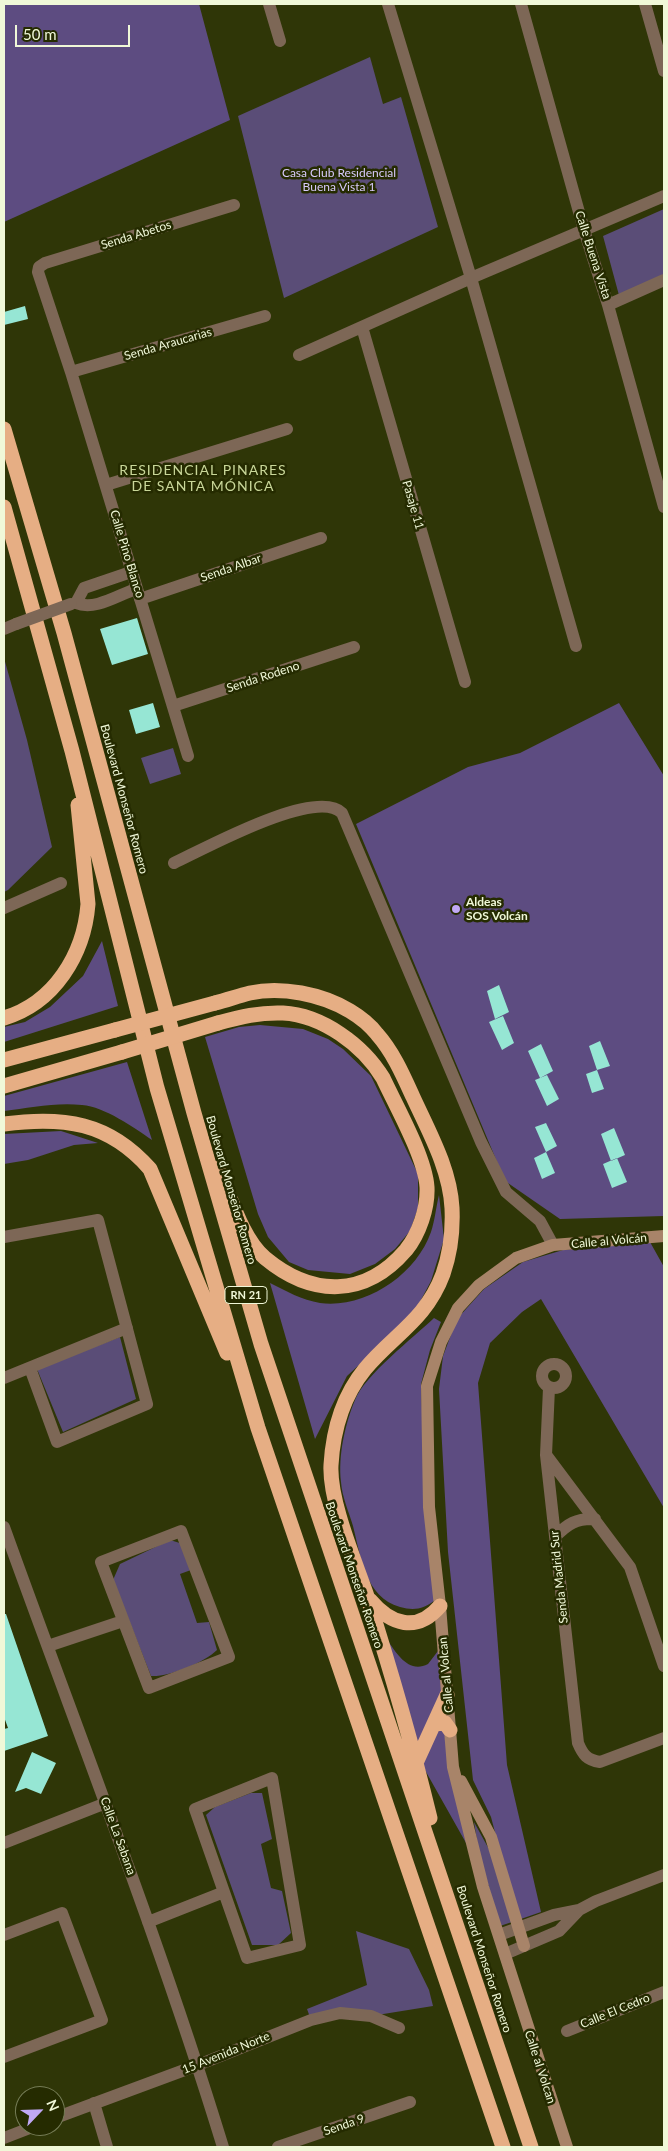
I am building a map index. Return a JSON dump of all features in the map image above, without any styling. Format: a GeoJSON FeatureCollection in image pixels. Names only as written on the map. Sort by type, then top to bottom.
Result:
{"type":"FeatureCollection","features":[{"type":"Feature","properties":{"kind":"highway","name":"Boulevard Monseñor Romero"},"geometry":{"type":"LineString","coordinates":[[4,429],[64,633],[194,1113],[260,1344],[530,2147]]}},
{"type":"Feature","properties":{"kind":"highway","name":"RN 21"},"geometry":{"type":"LineString","coordinates":[[4,508],[72,751],[157,1088],[258,1428],[503,2147]]}},
{"type":"Feature","properties":{"kind":"highway"},"geometry":{"type":"LineString","coordinates":[[4,1018],[22,1011],[53,988],[74,957],[87,920],[87,897],[72,751]]}},
{"type":"Feature","properties":{"kind":"highway"},"geometry":{"type":"LineString","coordinates":[[4,1060],[252,992],[285,991],[327,1001],[348,1010],[362,1019],[378,1034],[395,1058],[436,1145],[449,1184],[452,1209],[451,1241],[443,1273],[434,1293],[415,1321],[367,1367],[357,1380],[344,1404],[335,1434],[331,1468],[335,1500],[367,1596],[416,1763],[454,1917]]}},
{"type":"Feature","properties":{"kind":"highway"},"geometry":{"type":"LineString","coordinates":[[4,1086],[249,1014],[284,1013],[331,1028],[355,1044],[377,1068],[419,1156],[426,1175],[426,1199],[419,1228],[412,1242],[395,1263],[384,1272],[357,1285],[342,1287],[325,1286],[304,1281],[287,1274],[264,1257],[248,1238],[194,1113]]}},
{"type":"Feature","properties":{"kind":"highway"},"geometry":{"type":"LineString","coordinates":[[4,1124],[57,1120],[76,1123],[97,1130],[119,1141],[137,1154],[150,1169],[258,1428]]}},
{"type":"Feature","properties":{"kind":"highway"},"geometry":{"type":"LineString","coordinates":[[367,1596],[384,1615],[400,1622],[410,1623],[427,1618],[440,1606]]}},
{"type":"Feature","properties":{"kind":"highway"},"geometry":{"type":"LineString","coordinates":[[416,1763],[447,1695]]}},
{"type":"Feature","properties":{"kind":"highway"},"geometry":{"type":"LineString","coordinates":[[434,1724],[445,1723],[450,1730]]}},
{"type":"Feature","properties":{"kind":"street"},"geometry":{"type":"LineString","coordinates":[[269,4],[280,41]]}},
{"type":"Feature","properties":{"kind":"street"},"geometry":{"type":"LineString","coordinates":[[388,4],[471,278],[576,646]]}},
{"type":"Feature","properties":{"kind":"street","name":"Calle Buena Vista"},"geometry":{"type":"LineString","coordinates":[[521,4],[664,507]]}},
{"type":"Feature","properties":{"kind":"street"},"geometry":{"type":"LineString","coordinates":[[645,4],[664,70]]}},
{"type":"Feature","properties":{"kind":"street"},"geometry":{"type":"LineString","coordinates":[[300,355],[471,278],[664,196]]}},
{"type":"Feature","properties":{"kind":"street","name":"Senda Abetos"},"geometry":{"type":"LineString","coordinates":[[39,267],[45,263],[234,205]]}},
{"type":"Feature","properties":{"kind":"street","name":"Calle Pino Blanco"},"geometry":{"type":"LineString","coordinates":[[39,267],[38,272],[71,372],[188,756]]}},
{"type":"Feature","properties":{"kind":"street"},"geometry":{"type":"LineString","coordinates":[[608,305],[664,280]]}},
{"type":"Feature","properties":{"kind":"street","name":"Senda Araucarias"},"geometry":{"type":"LineString","coordinates":[[71,372],[265,316]]}},
{"type":"Feature","properties":{"kind":"street","name":"Pasaje 11"},"geometry":{"type":"LineString","coordinates":[[362,327],[465,682]]}},
{"type":"Feature","properties":{"kind":"street"},"geometry":{"type":"LineString","coordinates":[[106,486],[286,429]]}},
{"type":"Feature","properties":{"kind":"street","name":"Senda Albar"},"geometry":{"type":"LineString","coordinates":[[74,603],[93,606],[321,538]]}},
{"type":"Feature","properties":{"kind":"street"},"geometry":{"type":"LineString","coordinates":[[4,629],[74,603],[84,588],[131,572]]}},
{"type":"Feature","properties":{"kind":"street","name":"Senda Rodeno"},"geometry":{"type":"LineString","coordinates":[[173,706],[354,647]]}},
{"type":"Feature","properties":{"kind":"street"},"geometry":{"type":"LineString","coordinates":[[174,863],[291,811],[332,807],[342,813],[481,1142],[506,1192],[540,1221],[553,1245]]}},
{"type":"Feature","properties":{"kind":"street"},"geometry":{"type":"LineString","coordinates":[[4,908],[61,883]]}},
{"type":"Feature","properties":{"kind":"street"},"geometry":{"type":"LineString","coordinates":[[4,1237],[98,1220],[147,1404],[57,1442],[30,1368]]}},
{"type":"Feature","properties":{"kind":"street","name":"Calle al Volcán"},"geometry":{"type":"LineString","coordinates":[[553,1245],[664,1236]]}},
{"type":"Feature","properties":{"kind":"street","name":"Calle al Volcan"},"geometry":{"type":"LineString","coordinates":[[553,1245],[516,1258],[479,1285],[458,1308],[449,1323],[435,1357],[427,1386],[426,1408],[429,1508],[440,1606],[453,1767],[482,1887],[568,2147]]}},
{"type":"Feature","properties":{"kind":"street"},"geometry":{"type":"LineString","coordinates":[[4,1378],[127,1328]]}},
{"type":"Feature","properties":{"kind":"street","name":"Senda Madrid Sur"},"geometry":{"type":"LineString","coordinates":[[549,1388],[546,1455],[578,1744],[583,1756],[600,1762],[664,1738]]}},
{"type":"Feature","properties":{"kind":"street"},"geometry":{"type":"LineString","coordinates":[[546,1455],[630,1567],[664,1666]]}},
{"type":"Feature","properties":{"kind":"street"},"geometry":{"type":"LineString","coordinates":[[555,1537],[565,1526],[578,1519],[595,1519]]}},
{"type":"Feature","properties":{"kind":"street","name":"Calle La Sabana"},"geometry":{"type":"LineString","coordinates":[[4,1527],[8,1549],[48,1646],[106,1803],[198,2065],[223,2147]]}},
{"type":"Feature","properties":{"kind":"street"},"geometry":{"type":"LineString","coordinates":[[181,1531],[229,1657],[149,1688],[123,1621],[101,1562],[181,1531]]}},
{"type":"Feature","properties":{"kind":"street"},"geometry":{"type":"LineString","coordinates":[[48,1646],[123,1621]]}},
{"type":"Feature","properties":{"kind":"street"},"geometry":{"type":"LineString","coordinates":[[453,1767],[492,1837],[524,1946]]}},
{"type":"Feature","properties":{"kind":"street"},"geometry":{"type":"LineString","coordinates":[[272,1778],[300,1944],[246,1958],[224,1892],[195,1809],[272,1778]]}},
{"type":"Feature","properties":{"kind":"street"},"geometry":{"type":"LineString","coordinates":[[4,1843],[106,1803]]}},
{"type":"Feature","properties":{"kind":"street"},"geometry":{"type":"LineString","coordinates":[[505,1954],[559,1931],[579,1910],[596,1900],[664,1875]]}},
{"type":"Feature","properties":{"kind":"street"},"geometry":{"type":"LineString","coordinates":[[148,1922],[224,1892]]}},
{"type":"Feature","properties":{"kind":"street"},"geometry":{"type":"LineString","coordinates":[[499,1935],[554,1915],[579,1910]]}},
{"type":"Feature","properties":{"kind":"street"},"geometry":{"type":"LineString","coordinates":[[4,1935],[62,1913],[102,2020],[4,2057]]}},
{"type":"Feature","properties":{"kind":"street","name":"Calle El Cedro"},"geometry":{"type":"LineString","coordinates":[[567,2031],[664,1992]]}},
{"type":"Feature","properties":{"kind":"street","name":"15 Avenida Norte"},"geometry":{"type":"LineString","coordinates":[[65,2114],[198,2065],[311,2020],[340,2014],[371,2016],[399,2028]]}},
{"type":"Feature","properties":{"kind":"street","name":"Senda 9"},"geometry":{"type":"LineString","coordinates":[[278,2147],[410,2102]]}},
{"type":"Feature","properties":{"kind":"street"},"geometry":{"type":"LineString","coordinates":[[94,2103],[107,2147]]}},
{"type":"Feature","properties":{"kind":"green space","name":"Casa Club Residencial Buena Vista 1"},"geometry":{"type":"Polygon","coordinates":[[[370,57],[383,104],[401,97],[438,227],[284,298],[238,116],[370,57]]]}},
{"type":"Feature","properties":{"kind":"green space"},"geometry":{"type":"Polygon","coordinates":[[[664,209],[664,280],[620,299],[603,236],[664,209]]]}},
{"type":"Feature","properties":{"kind":"green space"},"geometry":{"type":"Polygon","coordinates":[[[4,658],[27,740],[52,847],[4,892],[4,658]]]}},
{"type":"Feature","properties":{"kind":"green space"},"geometry":{"type":"Polygon","coordinates":[[[173,748],[181,774],[150,784],[141,758],[173,748]]]}},
{"type":"Feature","properties":{"kind":"green space"},"geometry":{"type":"Polygon","coordinates":[[[120,1337],[136,1399],[63,1432],[37,1369],[120,1337]]]}},
{"type":"Feature","properties":{"kind":"green space"},"geometry":{"type":"Polygon","coordinates":[[[170,1540],[183,1544],[191,1570],[180,1574],[197,1623],[209,1622],[217,1650],[204,1660],[186,1668],[167,1674],[151,1676],[113,1580],[120,1564],[170,1540]]]}},
{"type":"Feature","properties":{"kind":"green space"},"geometry":{"type":"Polygon","coordinates":[[[251,1793],[262,1793],[272,1839],[261,1844],[271,1888],[282,1891],[291,1933],[278,1945],[252,1945],[206,1815],[215,1807],[251,1793]]]}},
{"type":"Feature","properties":{"kind":"green space"},"geometry":{"type":"Polygon","coordinates":[[[474,1822],[490,1851],[512,1922],[500,1926],[479,1853],[474,1822]]]}},
{"type":"Feature","properties":{"kind":"green space"},"geometry":{"type":"Polygon","coordinates":[[[356,1931],[409,1949],[429,1990],[433,2006],[371,2016],[311,2020],[307,2009],[367,1985],[356,1931]]]}},
{"type":"Feature","properties":{"kind":"shaded area"},"geometry":{"type":"Polygon","coordinates":[[[4,4],[199,4],[230,120],[4,222],[4,4]]]}},
{"type":"Feature","properties":{"kind":"shaded area"},"geometry":{"type":"Polygon","coordinates":[[[619,703],[664,776],[664,1216],[560,1219],[505,1181],[356,824],[468,767],[520,753],[619,703]]]}},
{"type":"Feature","properties":{"kind":"shaded area"},"geometry":{"type":"Polygon","coordinates":[[[102,941],[118,1006],[4,1042],[4,1027],[25,1022],[50,1007],[83,976],[102,941]]]}},
{"type":"Feature","properties":{"kind":"shaded area"},"geometry":{"type":"Polygon","coordinates":[[[260,1025],[303,1029],[328,1039],[343,1049],[371,1076],[418,1174],[418,1208],[410,1231],[395,1249],[375,1264],[350,1274],[308,1270],[289,1262],[268,1237],[258,1214],[205,1037],[239,1027],[260,1025]]]}},
{"type":"Feature","properties":{"kind":"shaded area"},"geometry":{"type":"Polygon","coordinates":[[[127,1062],[152,1140],[119,1118],[100,1109],[82,1105],[62,1104],[4,1111],[4,1096],[127,1062]]]}},
{"type":"Feature","properties":{"kind":"shaded area"},"geometry":{"type":"Polygon","coordinates":[[[61,1131],[98,1143],[74,1145],[28,1160],[4,1164],[4,1134],[61,1131]]]}},
{"type":"Feature","properties":{"kind":"shaded area"},"geometry":{"type":"Polygon","coordinates":[[[439,1195],[444,1239],[431,1281],[413,1315],[347,1376],[315,1439],[270,1283],[300,1297],[320,1303],[337,1303],[371,1295],[401,1275],[424,1248],[431,1232],[439,1195]]]}},
{"type":"Feature","properties":{"kind":"shaded area"},"geometry":{"type":"Polygon","coordinates":[[[650,1242],[664,1267],[664,1508],[541,1299],[522,1312],[490,1343],[478,1383],[507,1765],[541,1912],[518,1920],[491,1817],[473,1780],[448,1552],[439,1389],[443,1356],[457,1319],[484,1289],[523,1262],[563,1250],[650,1242]]]}},
{"type":"Feature","properties":{"kind":"shaded area"},"geometry":{"type":"Polygon","coordinates":[[[434,1318],[441,1322],[430,1350],[421,1384],[425,1490],[435,1600],[423,1607],[410,1609],[388,1602],[379,1594],[366,1574],[343,1493],[340,1472],[343,1440],[348,1419],[360,1390],[390,1357],[434,1318]]]}},
{"type":"Feature","properties":{"kind":"shaded area"},"geometry":{"type":"Polygon","coordinates":[[[388,1641],[409,1665],[421,1666],[428,1664],[438,1651],[446,1695],[417,1756],[388,1641]]]}},
{"type":"Feature","properties":{"kind":"shaded area"},"geometry":{"type":"Polygon","coordinates":[[[444,1725],[470,1850],[421,1763],[435,1726],[444,1725]]]}},
{"type":"Feature","properties":{"kind":"building"},"geometry":{"type":"Polygon","coordinates":[[[25,306],[28,319],[4,325],[4,312],[25,306]]]}},
{"type":"Feature","properties":{"kind":"building"},"geometry":{"type":"Polygon","coordinates":[[[137,618],[148,654],[112,665],[100,629],[137,618]]]}},
{"type":"Feature","properties":{"kind":"building"},"geometry":{"type":"Polygon","coordinates":[[[153,703],[160,727],[136,734],[129,710],[153,703]]]}},
{"type":"Feature","properties":{"kind":"building"},"geometry":{"type":"Polygon","coordinates":[[[499,985],[509,1012],[495,1019],[487,991],[499,985]]]}},
{"type":"Feature","properties":{"kind":"building"},"geometry":{"type":"Polygon","coordinates":[[[503,1016],[514,1043],[502,1050],[489,1022],[503,1016]]]}},
{"type":"Feature","properties":{"kind":"building"},"geometry":{"type":"Polygon","coordinates":[[[600,1041],[610,1066],[597,1070],[589,1046],[600,1041]]]}},
{"type":"Feature","properties":{"kind":"building"},"geometry":{"type":"Polygon","coordinates":[[[541,1044],[553,1071],[540,1078],[528,1051],[541,1044]]]}},
{"type":"Feature","properties":{"kind":"building"},"geometry":{"type":"Polygon","coordinates":[[[597,1070],[604,1089],[592,1093],[586,1074],[597,1070]]]}},
{"type":"Feature","properties":{"kind":"building"},"geometry":{"type":"Polygon","coordinates":[[[547,1075],[559,1099],[547,1106],[535,1080],[547,1075]]]}},
{"type":"Feature","properties":{"kind":"building"},"geometry":{"type":"Polygon","coordinates":[[[546,1123],[557,1146],[546,1152],[535,1127],[546,1123]]]}},
{"type":"Feature","properties":{"kind":"building"},"geometry":{"type":"Polygon","coordinates":[[[614,1128],[625,1155],[611,1161],[601,1134],[614,1128]]]}},
{"type":"Feature","properties":{"kind":"building"},"geometry":{"type":"Polygon","coordinates":[[[546,1152],[555,1173],[542,1179],[534,1158],[546,1152]]]}},
{"type":"Feature","properties":{"kind":"building"},"geometry":{"type":"Polygon","coordinates":[[[617,1158],[627,1182],[612,1188],[603,1164],[617,1158]]]}},
{"type":"Feature","properties":{"kind":"building"},"geometry":{"type":"Polygon","coordinates":[[[4,1614],[6,1614],[48,1736],[4,1751],[4,1729],[8,1728],[4,1717],[4,1614]]]}},
{"type":"Feature","properties":{"kind":"building"},"geometry":{"type":"Polygon","coordinates":[[[32,1752],[56,1763],[41,1794],[26,1788],[15,1792],[32,1752]]]}},
{"type":"Feature","properties":{"kind":"place","name":"Aldeas SOS Volcán"},"geometry":{"type":"Point","coordinates":[456,909]}},
{"type":"Feature","properties":{"kind":"district","name":"RESIDENCIAL PINARES DE SANTA MÓNICA"},"geometry":{"type":"Point","coordinates":[203,478]}}]}
